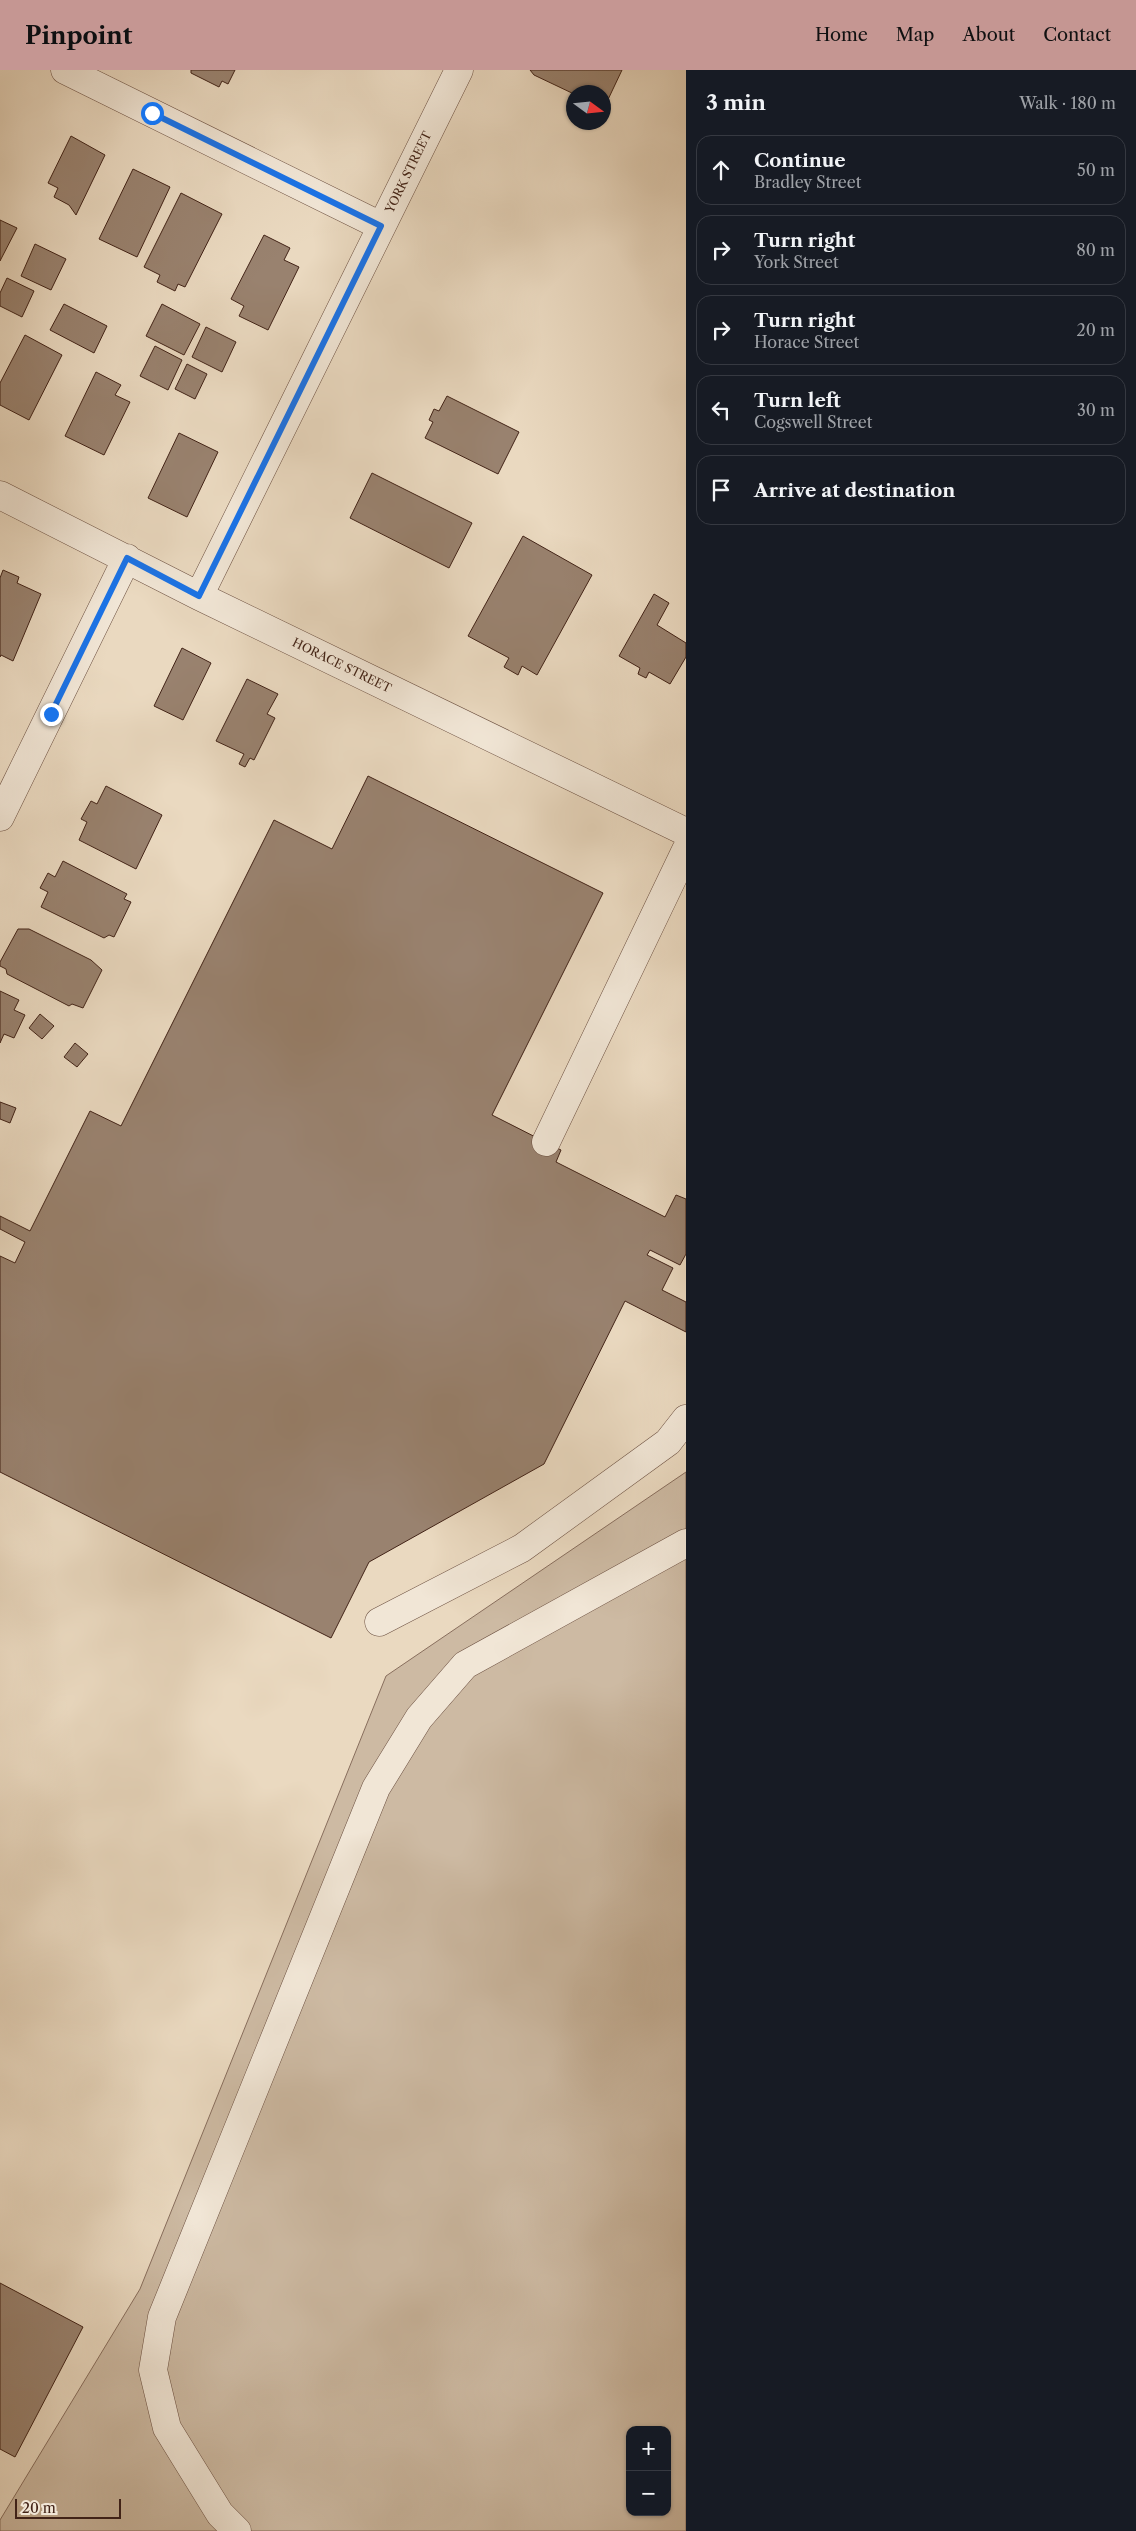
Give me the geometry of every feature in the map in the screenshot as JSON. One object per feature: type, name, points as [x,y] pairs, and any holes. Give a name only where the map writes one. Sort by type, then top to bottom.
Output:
[{"type":"street","points":[[64,70],[381,226]]},
{"type":"street","name":"YORK STREET","points":[[199,596],[458,70]]},
{"type":"street","name":"HORACE STREET","points":[[0,494],[199,596],[686,832]]},
{"type":"street","points":[[0,817],[127,558]]},
{"type":"street","points":[[546,1142],[686,850]]},
{"type":"street","points":[[379,1622],[522,1548],[668,1442],[686,1419]]},
{"type":"street","points":[[237,2531],[220,2514],[167,2428],[153,2370],[162,2317],[376,1788],[419,1718],[465,1665],[686,1543]]},
{"type":"shaded area","points":[[686,1472],[686,2531],[0,2531],[0,2520],[140,2289],[386,1676]]},
{"type":"building","points":[[191,70],[235,70],[228,84],[222,81],[219,87],[191,73]]},
{"type":"building","points":[[530,70],[622,70],[611,93],[611,85],[566,85],[566,90],[534,75]]},
{"type":"building","points":[[71,136],[105,155],[76,215],[69,205],[54,197],[58,188],[48,183]]},
{"type":"building","points":[[133,169],[170,187],[137,257],[99,239]]},
{"type":"building","points":[[181,193],[222,214],[185,287],[178,284],[175,291],[157,282],[160,275],[144,267]]},
{"type":"building","points":[[0,220],[17,228],[0,261]]},
{"type":"building","points":[[264,235],[290,248],[284,260],[299,267],[268,330],[239,316],[244,306],[231,299]]},
{"type":"building","points":[[35,244],[66,259],[51,290],[21,276]]},
{"type":"building","points":[[7,278],[34,291],[22,317],[0,306],[0,293]]},
{"type":"building","points":[[64,304],[107,326],[94,353],[50,330]]},
{"type":"building","points":[[162,304],[200,324],[184,355],[146,336]]},
{"type":"building","points":[[206,327],[236,342],[222,372],[192,357]]},
{"type":"building","points":[[25,335],[62,355],[29,420],[0,405],[0,383]]},
{"type":"building","points":[[155,346],[182,360],[168,390],[140,376]]},
{"type":"building","points":[[187,364],[207,374],[195,399],[175,389]]},
{"type":"building","points":[[96,372],[121,385],[115,395],[130,402],[104,455],[65,436]]},
{"type":"building","points":[[447,396],[519,432],[498,474],[425,438],[433,422],[429,420],[434,409],[439,411]]},
{"type":"building","points":[[179,433],[218,452],[187,517],[148,498]]},
{"type":"building","points":[[372,473],[472,523],[449,568],[350,518]]},
{"type":"building","points":[[523,536],[592,575],[537,675],[522,666],[518,675],[504,667],[509,658],[468,636]]},
{"type":"building","points":[[3,570],[19,577],[17,583],[41,594],[13,661],[1,655],[0,657],[0,578]]},
{"type":"building","points":[[654,594],[669,603],[657,625],[686,643],[686,657],[670,684],[649,672],[646,678],[638,674],[640,668],[619,656]]},
{"type":"building","points":[[182,648],[211,663],[183,720],[154,706]]},
{"type":"building","points":[[247,679],[278,694],[267,714],[275,718],[254,760],[250,758],[245,767],[239,764],[244,754],[216,741]]},
{"type":"building","points":[[368,776],[603,893],[492,1115],[561,1150],[556,1162],[665,1217],[676,1195],[686,1199],[686,1254],[680,1265],[650,1250],[647,1255],[673,1268],[662,1290],[686,1302],[686,1332],[625,1301],[544,1464],[369,1562],[331,1638],[0,1472],[0,1256],[15,1263],[25,1242],[0,1229],[0,1216],[30,1231],[90,1111],[121,1126],[274,820],[332,849]]},
{"type":"building","points":[[106,786],[162,815],[136,869],[79,840],[87,822],[81,819],[91,801],[97,804]]},
{"type":"building","points":[[63,861],[127,894],[124,899],[131,902],[114,937],[109,935],[104,938],[41,907],[48,892],[40,888],[48,873],[55,877]]},
{"type":"building","points":[[18,929],[29,929],[91,960],[102,970],[83,1008],[72,1004],[69,1006],[7,974],[6,969],[0,966],[0,962]]},
{"type":"building","points":[[0,991],[19,1000],[14,1010],[25,1015],[14,1038],[4,1034],[0,1043]]},
{"type":"building","points":[[40,1014],[54,1026],[42,1039],[29,1028]]},
{"type":"building","points":[[75,1043],[88,1054],[77,1067],[64,1057]]},
{"type":"building","points":[[0,1102],[16,1108],[10,1123],[0,1119]]},
{"type":"building","points":[[0,2283],[83,2327],[15,2457],[0,2449]]},
{"type":"route","points":[[51,714],[127,558],[199,596],[381,226],[152,113]]}]
